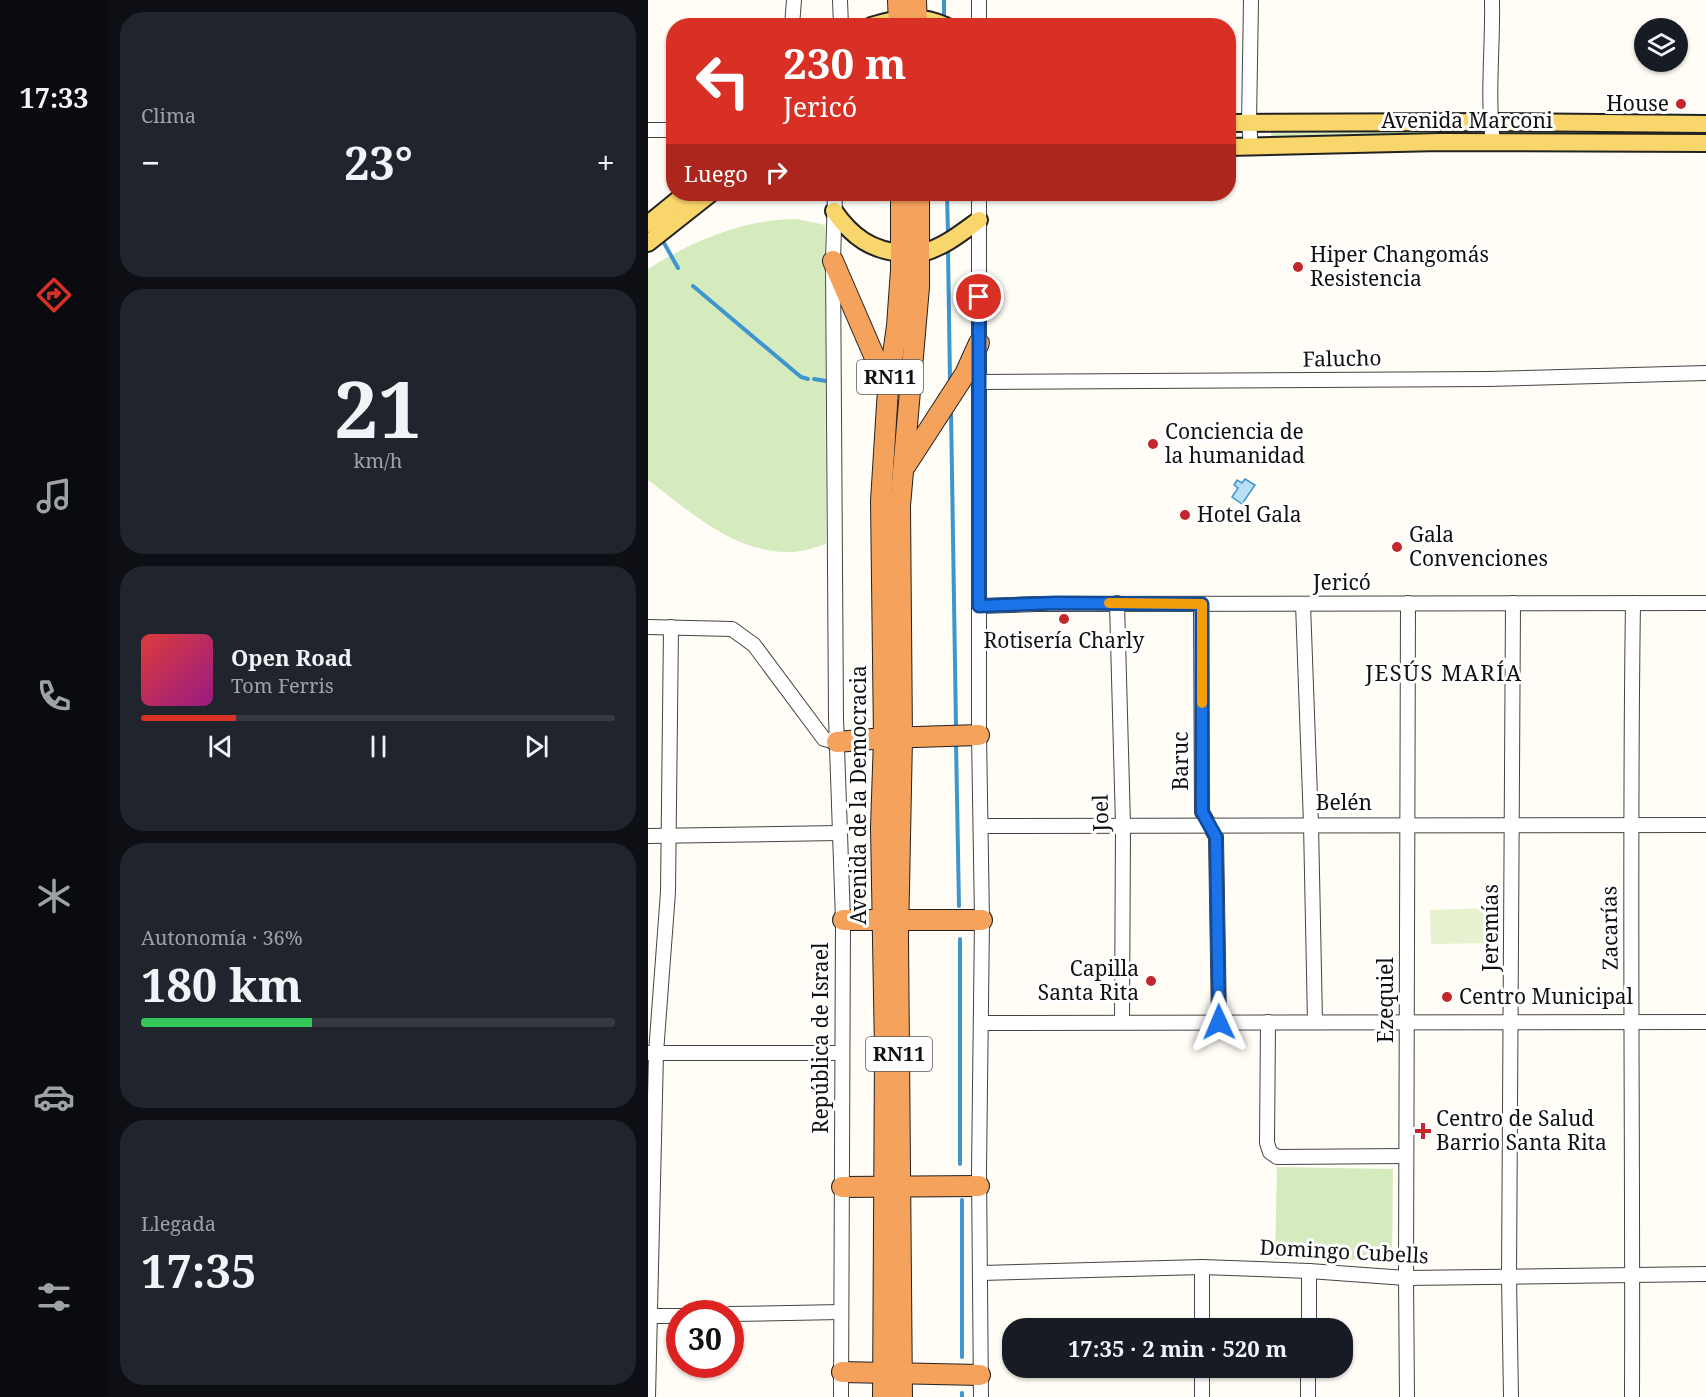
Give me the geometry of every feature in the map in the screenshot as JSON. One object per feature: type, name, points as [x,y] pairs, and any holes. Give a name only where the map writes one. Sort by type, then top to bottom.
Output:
[{"type":"highway","name":"Avenida de la Democracia","points":[[902,201],[919,287],[900,506],[893,738],[881,827],[891,921],[893,1373],[902,1397]]},
{"type":"highway","name":"Avenida de la Democracia","points":[[893,738],[881,501],[888,389],[918,201]]},
{"type":"highway","points":[[832,261],[888,389]]},
{"type":"highway","points":[[903,470],[965,374],[979,343]]},
{"type":"highway","points":[[837,742],[979,735]]},
{"type":"highway","points":[[843,920],[982,920]]},
{"type":"highway","points":[[842,1187],[979,1186]]},
{"type":"highway","points":[[842,1372],[980,1375]]},
{"type":"highway","name":"Avenida de la Democracia","points":[[883,1397],[893,1373]]},
{"type":"main road","name":"Avenida Marconi","points":[[1236,123],[1706,124]]},
{"type":"main road","name":"Avenida Marconi","points":[[1236,147],[1493,143],[1706,143]]},
{"type":"main road","points":[[648,224],[676,201]]},
{"type":"main road","points":[[648,243],[701,201]]},
{"type":"main road","points":[[834,211],[845,227],[867,243],[884,251],[911,253],[945,244],[979,220]]},
{"type":"street","points":[[793,18],[794,0]]},
{"type":"street","points":[[840,0],[841,18]]},
{"type":"street","points":[[979,0],[979,18]]},
{"type":"street","points":[[1251,0],[1249,123],[1251,147]]},
{"type":"street","points":[[1492,0],[1490,122],[1493,143]]},
{"type":"street","points":[[648,130],[666,130]]},
{"type":"street","name":"Avenida de la Democracia","points":[[835,201],[832,261],[835,680]]},
{"type":"street","points":[[979,201],[981,1397]]},
{"type":"street","name":"Falucho","points":[[979,382],[1453,379],[1706,373]]},
{"type":"street","name":"Jericó","points":[[979,606],[1117,603],[1706,603]]},
{"type":"street","name":"Joel","points":[[1117,603],[1123,825],[1122,1022]]},
{"type":"street","name":"Ezequiel","points":[[1407,1397],[1408,603]]},
{"type":"street","name":"Jeremías","points":[[1511,1397],[1509,1278],[1513,603]]},
{"type":"street","name":"Zacarías","points":[[1632,1397],[1630,824],[1633,603]]},
{"type":"street","name":"Baruc","points":[[1202,604],[1202,812],[1216,837],[1219,1022]]},
{"type":"street","points":[[1303,604],[1315,1022]]},
{"type":"street","points":[[648,627],[732,629],[754,645],[824,739],[837,742]]},
{"type":"street","points":[[648,1397],[651,1316],[652,1053],[668,892],[671,627]]},
{"type":"street","name":"República de Israel","points":[[835,680],[843,920],[841,1397]]},
{"type":"street","name":"Belén","points":[[981,826],[1706,825]]},
{"type":"street","points":[[648,836],[839,833]]},
{"type":"street","points":[[1268,1022],[1267,1143],[1270,1152],[1277,1157],[1406,1156]]},
{"type":"street","points":[[981,1023],[1706,1022]]},
{"type":"street","points":[[652,1053],[842,1053]]},
{"type":"street","points":[[1202,1267],[1202,1318]]},
{"type":"street","name":"Domingo Cubells","points":[[981,1273],[1202,1267],[1406,1278],[1706,1274]]},
{"type":"street","points":[[1309,1271],[1309,1318]]},
{"type":"street","points":[[744,1314],[841,1312]]},
{"type":"street","points":[[651,1316],[666,1316]]},
{"type":"street","points":[[1202,1378],[1202,1397]]},
{"type":"street","points":[[1308,1378],[1308,1397]]},
{"type":"green space","points":[[1706,128],[1706,136],[1508,136],[1507,129]]},
{"type":"green space","points":[[1471,129],[1471,137],[1271,138],[1271,130]]},
{"type":"green space","points":[[797,219],[825,225],[826,544],[801,551],[785,552],[747,545],[729,537],[695,516],[648,480],[648,269],[682,249],[738,227]]},
{"type":"green space","points":[[1494,908],[1495,943],[1431,944],[1430,910]]},
{"type":"green space","points":[[1277,1167],[1393,1169],[1392,1260],[1275,1259]]},
{"type":"water","points":[[1245,479],[1255,485],[1242,504],[1232,497],[1238,488],[1234,485],[1237,480],[1242,483]]},
{"type":"waterway","points":[[944,0],[944,18]]},
{"type":"waterway","points":[[947,201],[948,234]]},
{"type":"waterway","points":[[664,243],[678,268]]},
{"type":"waterway","points":[[948,250],[950,381]]},
{"type":"waterway","points":[[693,286],[801,377],[808,379]]},
{"type":"waterway","points":[[814,379],[826,381]]},
{"type":"waterway","points":[[951,410],[956,727]]},
{"type":"waterway","points":[[956,743],[959,906]]},
{"type":"waterway","points":[[960,939],[960,1164]]},
{"type":"waterway","points":[[962,1200],[962,1357]]},
{"type":"slow traffic","points":[[1109,603],[1202,604],[1202,703]]},
{"type":"place","name":"House","points":[[1681,104]]},
{"type":"place","name":"Hiper Changomás Resistencia","points":[[1298,267]]},
{"type":"place","name":"Conciencia de la humanidad","points":[[1153,444]]},
{"type":"place","name":"Hotel Gala","points":[[1185,515]]},
{"type":"place","name":"Gala Convenciones","points":[[1397,547]]},
{"type":"place","name":"Rotisería Charly","points":[[1064,619]]},
{"type":"place","name":"Capilla Santa Rita","points":[[1151,981]]},
{"type":"place","name":"Centro Municipal","points":[[1447,997]]},
{"type":"place","name":"Centro de Salud Barrio Santa Rita","points":[[1423,1131]]},
{"type":"district","name":"JESÚS MARÍA","points":[[1444,673]]},
{"type":"route","points":[[979,297],[979,606],[1056,603],[1202,604],[1202,812],[1216,837],[1219,1022]]}]
